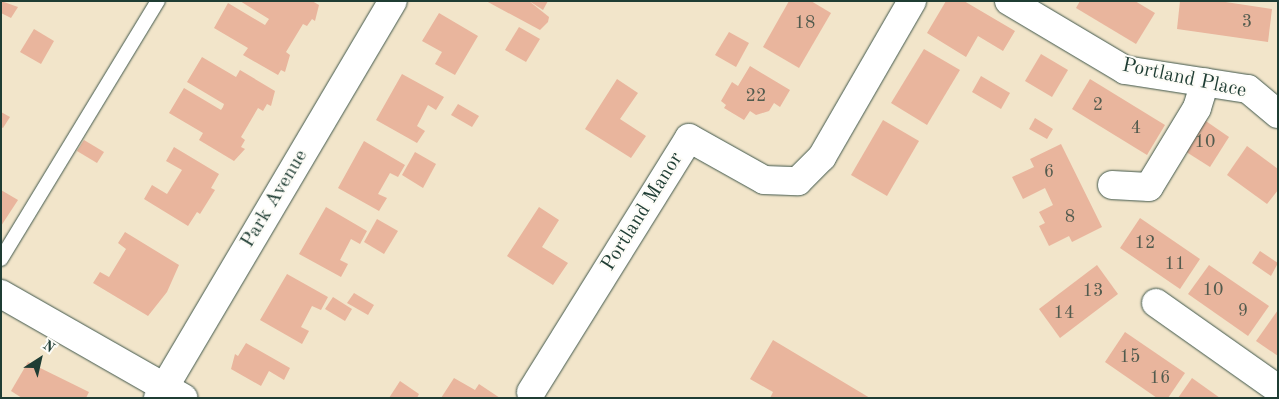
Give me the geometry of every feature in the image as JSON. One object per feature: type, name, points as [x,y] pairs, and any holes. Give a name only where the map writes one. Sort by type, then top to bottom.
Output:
[{"type":"street","name":"Park Avenue","points":[[169,394],[393,1]]},
{"type":"street","name":"Portland Manor","points":[[531,392],[689,138],[764,180],[781,183],[798,181],[822,157],[912,1]]},
{"type":"street","name":"Portland Place","points":[[1009,1],[1125,70],[1170,80],[1205,82],[1248,89],[1278,114]]},
{"type":"street","points":[[1112,185],[1149,187],[1197,108],[1205,82]]},
{"type":"street","points":[[1,294],[169,394]]},
{"type":"street","points":[[1156,303],[1278,389]]},
{"type":"lane","points":[[1,259],[158,1]]},
{"type":"building","points":[[1,1],[18,7],[11,18],[1,13]]},
{"type":"building","points":[[240,1],[312,1],[319,5],[315,21],[312,19],[307,26],[303,24],[286,52],[290,55],[285,72],[281,70],[278,75],[243,55],[248,48],[214,28],[228,3],[265,25],[269,19]]},
{"type":"building","points":[[486,1],[529,1],[549,17],[548,22],[540,30]]},
{"type":"building","points":[[529,1],[548,1],[543,10]]},
{"type":"building","points":[[789,1],[811,1],[831,13],[799,68],[763,47]]},
{"type":"building","points":[[946,1],[964,1],[1015,31],[1003,51],[978,36],[966,57],[927,33]]},
{"type":"building","points":[[1080,1],[1135,1],[1155,13],[1136,44],[1076,8]]},
{"type":"building","points":[[1180,1],[1219,1],[1272,9],[1268,42],[1177,29]]},
{"type":"building","points":[[439,13],[478,36],[455,75],[435,64],[442,52],[422,41]]},
{"type":"building","points":[[519,27],[540,39],[526,62],[505,50]]},
{"type":"building","points":[[34,29],[54,41],[41,64],[20,52]]},
{"type":"building","points":[[729,32],[749,43],[736,67],[715,55]]},
{"type":"building","points":[[924,49],[960,70],[927,125],[891,103]]},
{"type":"building","points":[[1041,54],[1068,70],[1052,97],[1025,81]]},
{"type":"building","points":[[202,57],[236,77],[240,70],[275,91],[271,106],[267,104],[263,111],[258,108],[241,137],[245,140],[241,147],[245,149],[234,161],[199,140],[203,133],[169,113],[184,88],[221,110],[223,107],[224,104],[187,82]]},
{"type":"building","points":[[750,66],[790,90],[780,107],[774,103],[769,111],[756,115],[750,111],[744,120],[724,108],[726,105],[721,101],[732,82],[738,86]]},
{"type":"building","points":[[402,74],[444,97],[436,110],[428,105],[417,126],[425,131],[417,143],[376,120]]},
{"type":"building","points":[[981,76],[1010,93],[1001,109],[972,92]]},
{"type":"building","points":[[617,79],[638,93],[620,119],[646,136],[631,158],[585,129]]},
{"type":"building","points":[[1090,79],[1165,125],[1147,155],[1072,109]]},
{"type":"building","points":[[458,104],[479,116],[472,127],[451,115]]},
{"type":"building","points":[[1,112],[10,117],[3,128],[1,127]]},
{"type":"building","points":[[1200,117],[1229,137],[1210,167],[1180,148]]},
{"type":"building","points":[[1035,118],[1053,129],[1047,139],[1029,129]]},
{"type":"building","points":[[883,120],[919,141],[887,196],[851,175]]},
{"type":"building","points":[[84,140],[104,152],[97,163],[77,151]]},
{"type":"building","points":[[364,141],[405,165],[398,177],[390,173],[378,194],[387,198],[379,211],[338,188]]},
{"type":"building","points":[[1061,144],[1102,227],[1072,242],[1069,236],[1049,246],[1039,226],[1045,223],[1039,212],[1053,205],[1045,188],[1023,199],[1012,177],[1034,167],[1030,159]]},
{"type":"building","points":[[1247,146],[1278,169],[1278,190],[1267,204],[1227,175]]},
{"type":"building","points":[[174,147],[219,174],[211,188],[215,190],[200,214],[197,212],[188,226],[144,199],[152,185],[167,194],[182,170],[166,161]]},
{"type":"building","points":[[415,152],[436,164],[423,188],[402,175]]},
{"type":"building","points":[[1,190],[18,200],[1,226]]},
{"type":"building","points":[[326,207],[367,231],[360,244],[351,239],[340,260],[348,264],[341,277],[299,254]]},
{"type":"building","points":[[539,207],[559,220],[542,247],[568,263],[553,285],[507,256]]},
{"type":"building","points":[[1140,218],[1200,259],[1180,289],[1120,248]]},
{"type":"building","points":[[377,219],[398,231],[384,254],[364,242]]},
{"type":"building","points":[[125,232],[179,265],[167,292],[148,316],[93,283],[100,272],[109,277],[126,249],[118,243]]},
{"type":"building","points":[[1260,251],[1278,263],[1271,276],[1252,263]]},
{"type":"building","points":[[1097,265],[1118,294],[1060,338],[1039,309]]},
{"type":"building","points":[[1209,265],[1269,306],[1248,336],[1188,294]]},
{"type":"building","points":[[287,274],[328,297],[321,310],[312,306],[301,327],[309,331],[302,344],[260,320]]},
{"type":"building","points":[[354,293],[374,305],[368,315],[347,303]]},
{"type":"building","points":[[333,297],[352,309],[345,321],[325,309]]},
{"type":"building","points":[[1278,310],[1278,356],[1256,341]]},
{"type":"building","points":[[1125,332],[1185,373],[1168,398],[1157,398],[1105,362]]},
{"type":"building","points":[[773,340],[870,398],[770,398],[773,392],[750,379]]},
{"type":"building","points":[[246,343],[290,368],[284,380],[269,371],[261,386],[231,369],[235,354],[238,356]]},
{"type":"building","points":[[28,362],[89,392],[86,398],[22,398],[11,391]]},
{"type":"building","points":[[454,378],[475,390],[479,384],[500,398],[441,398]]},
{"type":"building","points":[[1192,378],[1220,398],[1178,398]]},
{"type":"building","points":[[400,381],[419,394],[417,398],[389,398]]}]
